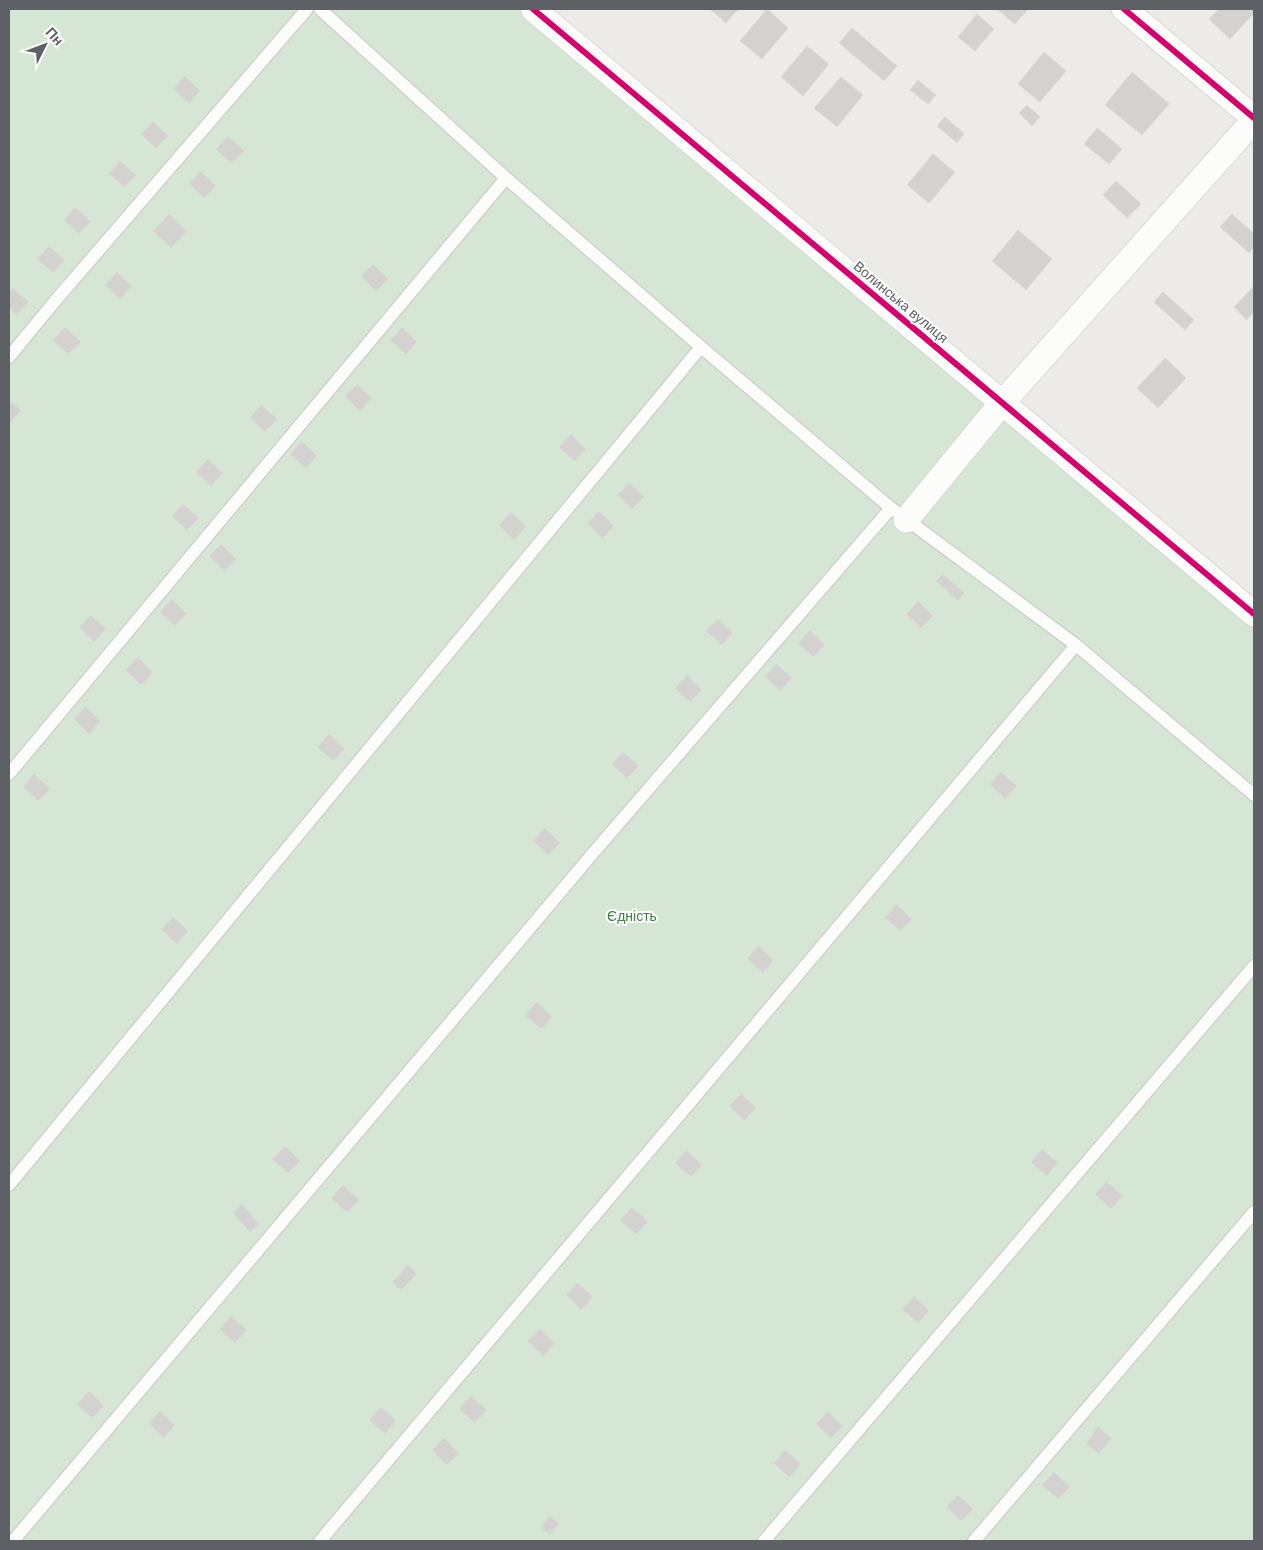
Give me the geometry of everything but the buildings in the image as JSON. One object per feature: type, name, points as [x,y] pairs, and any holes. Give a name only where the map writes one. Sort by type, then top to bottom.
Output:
[{"type":"street","name":"Волинська вулиця","points":[[533,9],[1254,614]]},
{"type":"street","points":[[898,514],[1002,403],[1254,119],[1124,9]]},
{"type":"lane","points":[[9,357],[55,301],[308,9]]},
{"type":"lane","points":[[320,9],[506,178],[898,514],[1076,646],[1254,795]]},
{"type":"lane","points":[[9,774],[506,178]]},
{"type":"lane","points":[[9,1185],[701,347]]},
{"type":"lane","points":[[13,1541],[582,867],[898,514]]},
{"type":"lane","points":[[320,1541],[1076,646]]},
{"type":"lane","points":[[764,1541],[1254,966]]},
{"type":"lane","points":[[974,1541],[1254,1212]]},
{"type":"green space","name":"Єдність","points":[[9,9],[521,9],[1254,624],[1254,1541],[9,1541]]},
{"type":"cycle path","points":[[533,9],[1254,614]]},
{"type":"cycle path","points":[[1124,9],[1254,118]]}]
